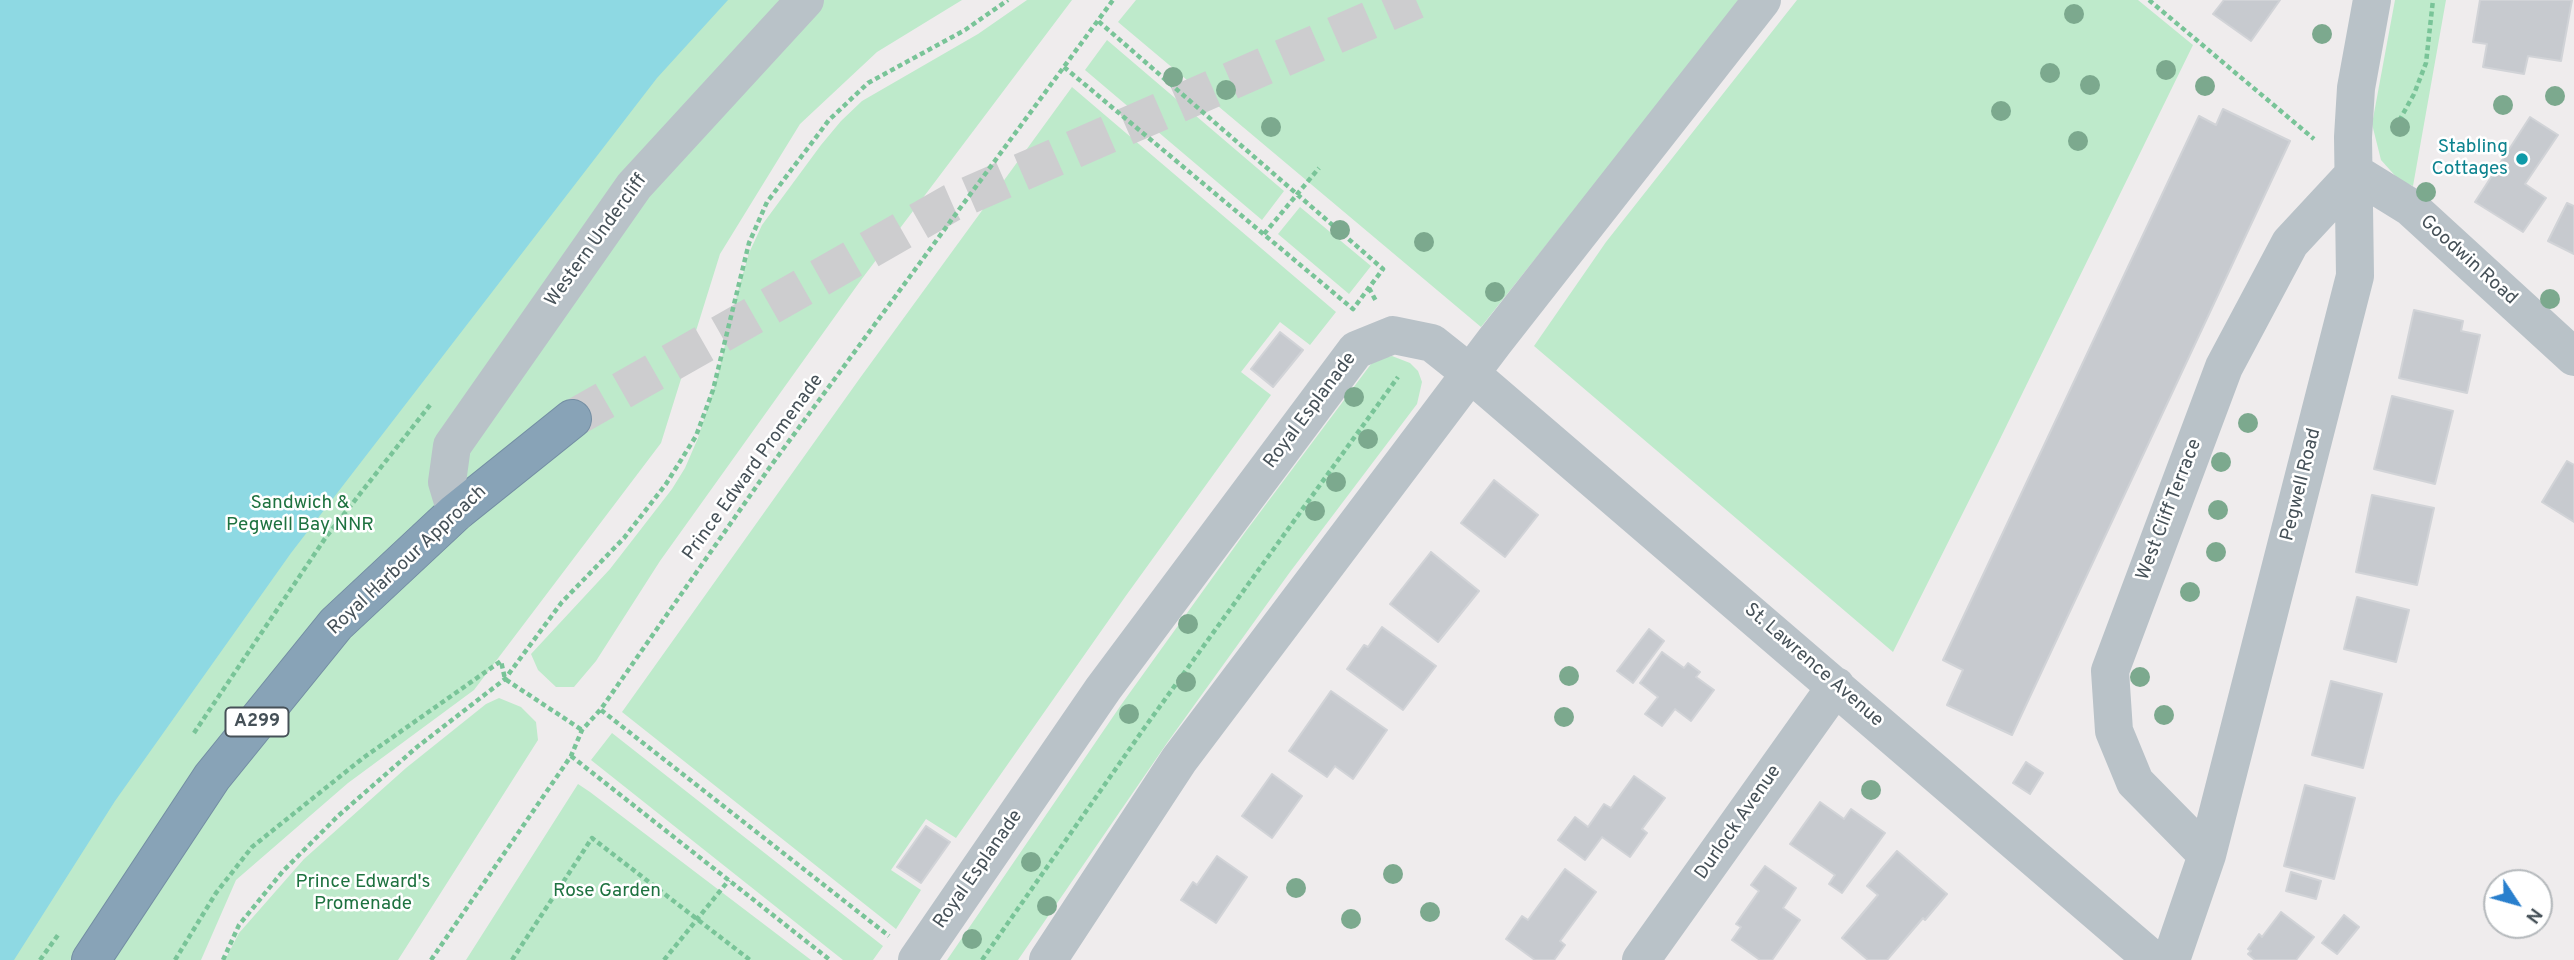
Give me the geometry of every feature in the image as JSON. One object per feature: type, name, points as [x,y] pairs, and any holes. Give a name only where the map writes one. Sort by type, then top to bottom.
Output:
[{"type":"highway","name":"Royal Harbour Approach","points":[[91,960],[212,778],[336,624],[456,512],[572,419]]},
{"type":"street","name":"Western Undercliff","points":[[456,512],[447,482],[452,446],[634,186],[805,0]]},
{"type":"street","points":[[1048,960],[1179,760],[1471,374],[1762,0]]},
{"type":"street","name":"Pegwell Road","points":[[2171,960],[2207,855],[2355,276],[2356,88],[2372,0]]},
{"type":"street","name":"Goodwin Road","points":[[2354,155],[2574,357]]},
{"type":"street","name":"West Cliff Terrace","points":[[2207,855],[2134,782],[2114,731],[2110,671],[2224,367],[2290,243],[2354,155]]},
{"type":"street","name":"Royal Esplanade","points":[[907,951],[1356,350],[1393,335],[1432,343],[1471,374]]},
{"type":"street","name":"St. Lawrence Avenue","points":[[1471,374],[2153,960]]},
{"type":"street","name":"Durlock Avenue","points":[[1641,960],[1836,686]]},
{"type":"path","points":[[222,960],[239,925],[283,871],[338,816],[417,747],[505,679],[562,603],[632,528],[666,484],[696,436],[713,390],[750,243],[767,202],[829,120],[868,83],[965,30],[1008,0]]},
{"type":"path","name":"Prince Edward Promenade","points":[[431,960],[570,756],[582,730],[601,709],[770,467],[1113,0]]},
{"type":"path","points":[[2149,0],[2354,155],[2399,121],[2414,94],[2426,63],[2433,0]]},
{"type":"path","points":[[1064,67],[1353,309],[1383,269],[1097,20]]},
{"type":"path","points":[[1264,234],[1319,168]]},
{"type":"path","points":[[982,960],[1144,727],[1388,390],[1432,343]]},
{"type":"path","points":[[187,743],[326,537],[435,398]]},
{"type":"path","points":[[175,960],[216,893],[252,847],[363,758],[501,662],[505,679],[582,730]]},
{"type":"path","points":[[601,709],[907,951]]},
{"type":"path","points":[[570,756],[830,960]]},
{"type":"path","points":[[512,960],[592,838],[750,960]]},
{"type":"path","points":[[664,960],[729,880]]},
{"type":"path","points":[[40,960],[64,926]]},
{"type":"green space","name":"Sandwich & Pegwell Bay NNR","points":[[386,0],[962,0],[877,52],[800,124],[720,254],[661,443],[474,690],[348,783],[236,880],[201,960],[0,960]]},
{"type":"green space","points":[[1027,0],[1072,0],[861,280],[660,561],[596,661],[574,687],[556,687],[538,670],[531,654],[610,569],[685,468],[698,438],[717,378],[749,253],[762,225],[821,145],[862,101],[978,34]]},
{"type":"green space","points":[[1136,0],[1741,0],[1481,327],[1118,22]]},
{"type":"green space","points":[[1797,0],[2138,0],[2193,45],[1893,652],[1534,346],[1606,242]]},
{"type":"green space","points":[[2395,0],[2446,0],[2413,186],[2399,180],[2381,160],[2372,124]]},
{"type":"green space","points":[[1107,40],[1284,191],[1262,220],[1085,70]]},
{"type":"green space","points":[[1072,87],[1336,312],[1310,345],[1280,322],[1241,372],[1271,395],[956,838],[926,819],[891,870],[921,890],[896,929],[622,712]]},
{"type":"green space","points":[[1300,207],[1371,266],[1349,294],[1278,234]]},
{"type":"green space","points":[[1392,356],[1410,363],[1418,371],[1422,382],[1417,404],[1290,572],[1167,743],[1018,960],[947,960],[1121,705],[1246,531],[1374,360]]},
{"type":"green space","name":"Prince Edward's Promenade","points":[[499,698],[521,707],[536,722],[538,740],[398,960],[225,960],[239,933],[304,859],[406,768],[486,704]]},
{"type":"green space","points":[[612,733],[883,946],[873,960],[843,960],[591,760]]},
{"type":"green space","name":"Rose Garden","points":[[578,784],[590,792],[811,960],[466,960]]},
{"type":"water","points":[[0,0],[728,0],[657,78],[291,553],[115,801],[14,960],[0,960]]},
{"type":"building","points":[[2224,0],[2280,0],[2251,41],[2213,14]]},
{"type":"building","points":[[2480,0],[2572,0],[2561,61],[2528,56],[2524,74],[2483,67],[2487,44],[2473,42]]},
{"type":"building","points":[[2223,109],[2290,141],[2012,735],[1947,705],[1963,670],[1943,660],[2199,116],[2216,125]]},
{"type":"building","name":"Stabling Cottages","points":[[2530,117],[2558,135],[2525,184],[2546,198],[2523,232],[2475,202]]},
{"type":"building","points":[[2567,203],[2574,206],[2574,254],[2548,241]]},
{"type":"building","points":[[2414,310],[2463,321],[2461,331],[2480,335],[2467,393],[2399,378]]},
{"type":"building","points":[[1280,332],[1303,350],[1273,387],[1251,369]]},
{"type":"building","points":[[2392,396],[2453,411],[2435,484],[2374,469]]},
{"type":"building","points":[[2567,461],[2574,465],[2574,522],[2542,502]]},
{"type":"building","points":[[1494,480],[1538,515],[1505,557],[1461,523]]},
{"type":"building","points":[[2372,495],[2434,508],[2417,585],[2356,572]]},
{"type":"building","points":[[1431,552],[1479,591],[1438,642],[1390,604]]},
{"type":"building","points":[[2357,597],[2409,610],[2396,662],[2344,649]]},
{"type":"building","points":[[1382,627],[1436,666],[1403,710],[1347,669],[1364,645],[1368,647]]},
{"type":"building","points":[[1649,629],[1664,641],[1633,683],[1617,671]]},
{"type":"building","points":[[1662,652],[1684,668],[1688,663],[1700,672],[1696,677],[1714,690],[1691,721],[1675,709],[1662,726],[1645,714],[1658,697],[1640,683]]},
{"type":"building","points":[[2331,681],[2382,694],[2363,768],[2312,755]]},
{"type":"building","points":[[1331,691],[1387,730],[1353,779],[1335,766],[1327,777],[1289,751]]},
{"type":"building","points":[[2026,762],[2043,773],[2030,794],[2013,783]]},
{"type":"building","points":[[1272,774],[1302,796],[1272,838],[1242,816]]},
{"type":"building","points":[[1634,776],[1665,798],[1642,829],[1647,833],[1630,857],[1602,837],[1585,860],[1558,840],[1575,817],[1588,827],[1604,804],[1611,808]]},
{"type":"building","points":[[2305,785],[2355,798],[2334,879],[2284,866]]},
{"type":"building","points":[[1820,802],[1844,819],[1851,809],[1885,833],[1842,893],[1829,884],[1835,875],[1790,844]]},
{"type":"building","points":[[926,826],[950,842],[921,883],[897,867]]},
{"type":"building","points":[[1897,851],[1947,894],[1887,960],[1868,960],[1842,938],[1878,895],[1867,886]]},
{"type":"building","points":[[1217,856],[1247,877],[1216,923],[1181,900],[1193,882],[1197,885]]},
{"type":"building","points":[[1765,866],[1796,888],[1783,908],[1800,920],[1772,960],[1760,960],[1732,940],[1741,927],[1736,924],[1759,891],[1751,885]]},
{"type":"building","points":[[1565,869],[1596,892],[1560,941],[1565,945],[1554,960],[1535,960],[1506,939],[1522,916],[1528,920]]},
{"type":"building","points":[[2291,872],[2321,881],[2316,899],[2286,891]]},
{"type":"building","points":[[2281,912],[2314,937],[2296,960],[2255,960],[2248,954],[2251,951],[2248,949],[2259,934],[2262,937]]},
{"type":"building","points":[[2344,915],[2359,927],[2337,954],[2322,943]]},
{"type":"tunnel","points":[[572,419],[951,203],[1416,0]]},
{"type":"place","name":"Stabling Cottages","points":[[2522,159]]}]
